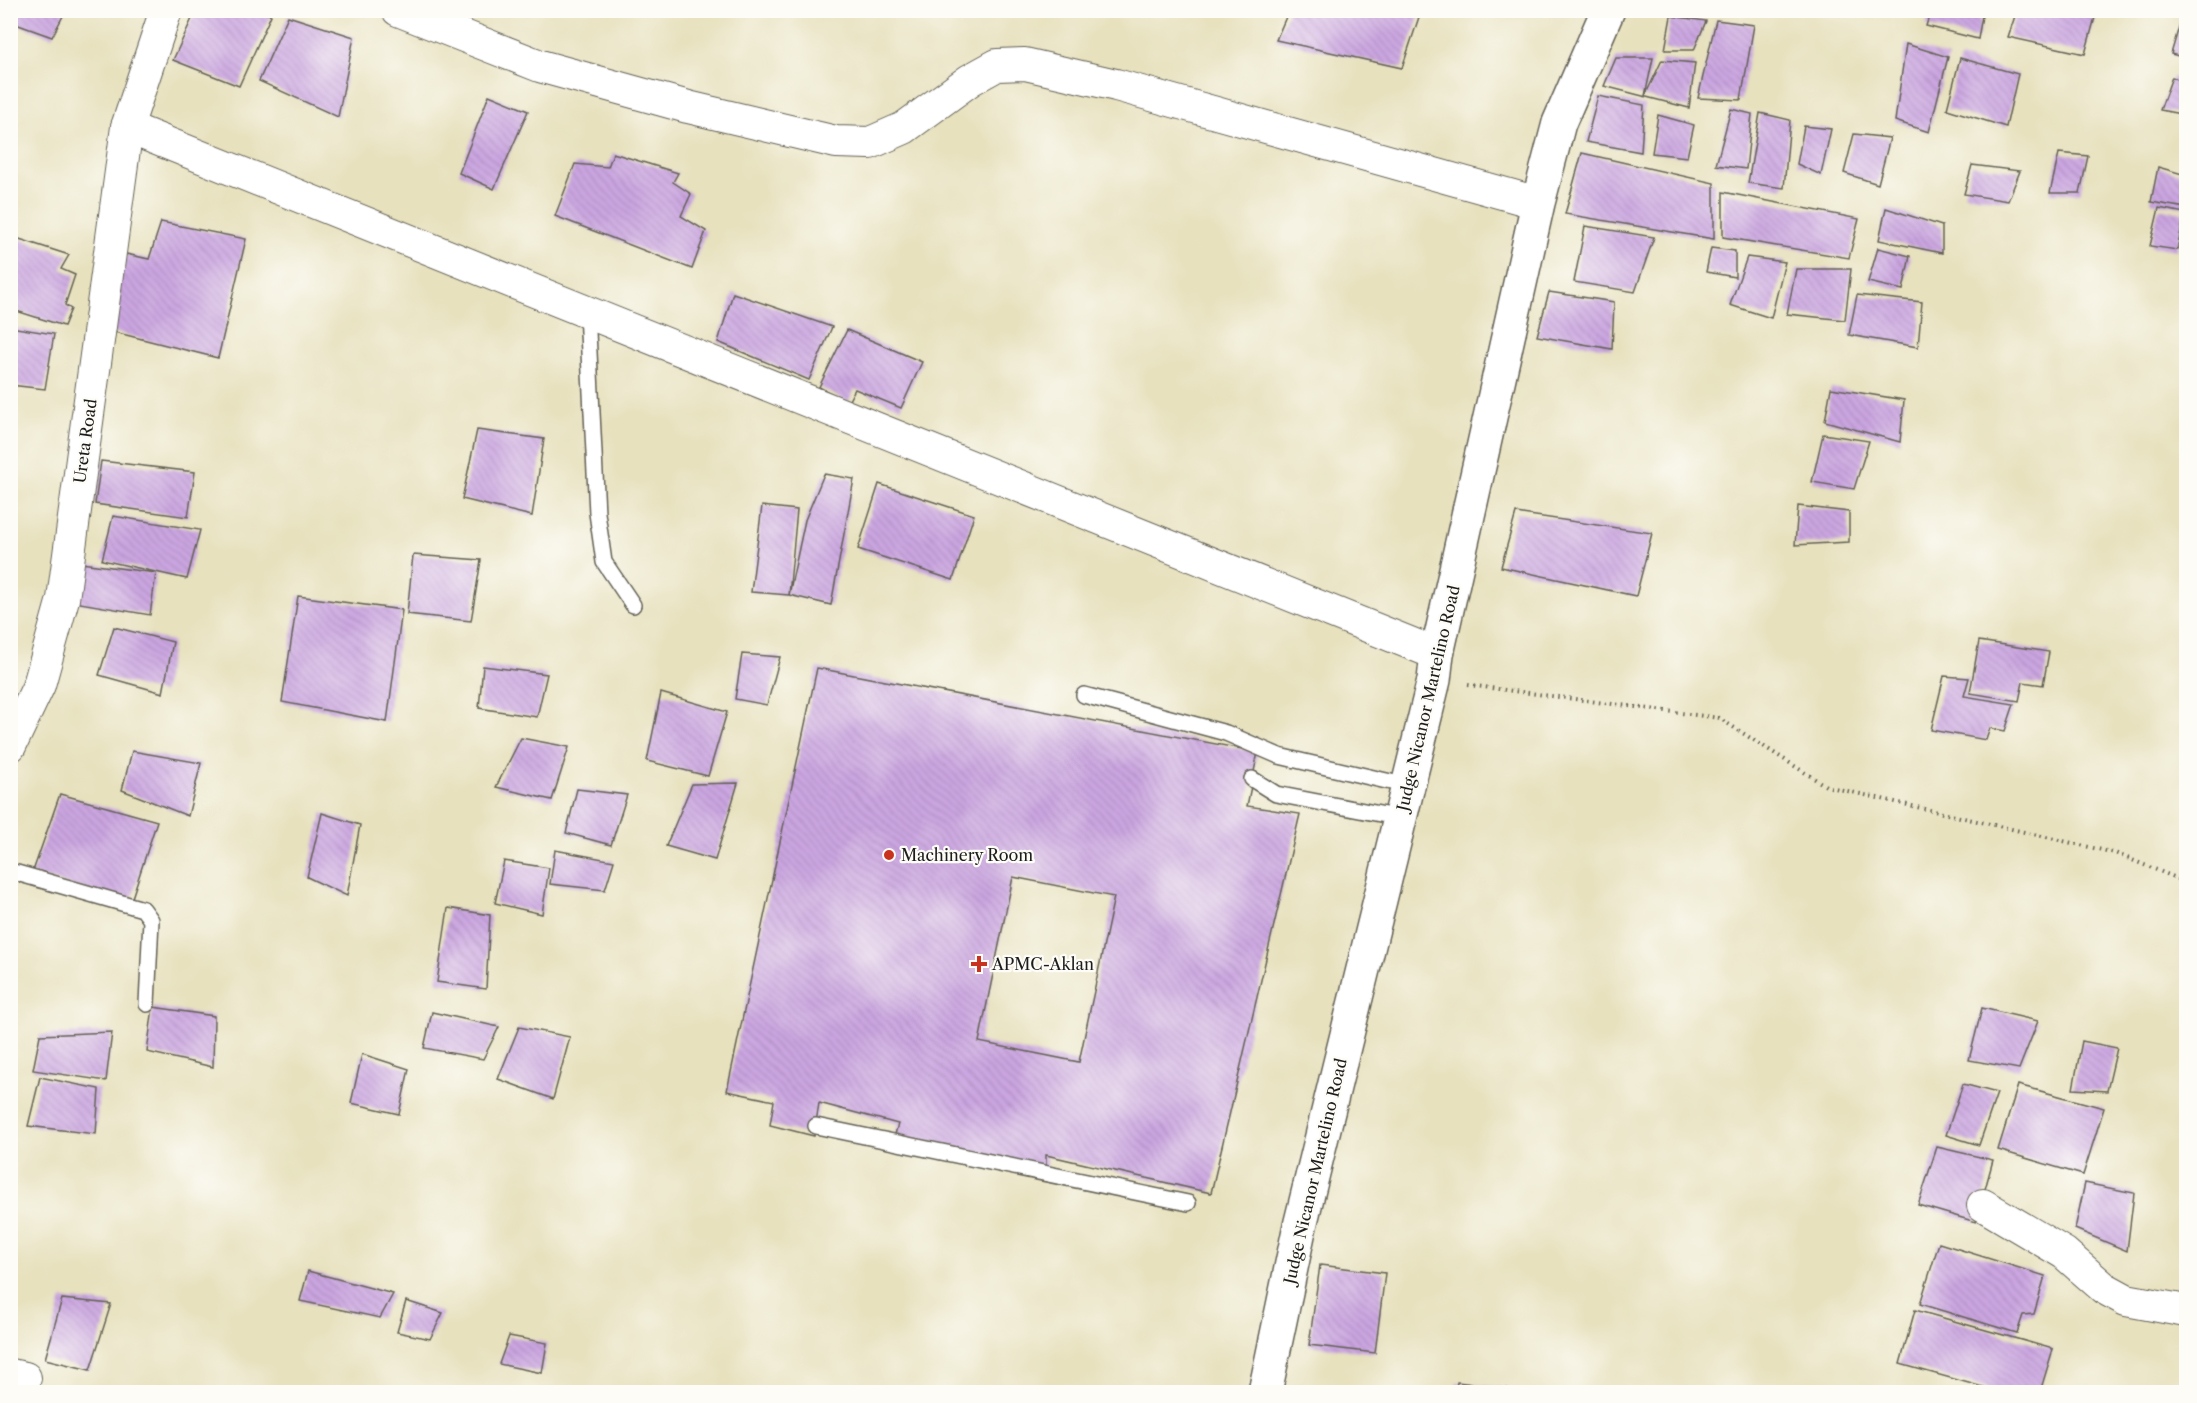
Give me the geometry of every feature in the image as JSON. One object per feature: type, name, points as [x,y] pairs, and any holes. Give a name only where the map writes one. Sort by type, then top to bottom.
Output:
[{"type":"main road","name":"Judge Nicanor Martelino Road","points":[[1265,1392],[1302,1219],[1436,667],[1538,203],[1559,123],[1608,10]]},
{"type":"street","name":"Ureta Road","points":[[10,746],[39,685],[63,599],[127,127],[166,10]]},
{"type":"street","points":[[398,10],[540,66],[688,107],[836,142],[870,143],[904,128],[970,80],[997,65],[1025,64],[1116,85],[1538,203]]},
{"type":"street","points":[[127,127],[587,312],[1436,667]]},
{"type":"street","points":[[1983,1205],[2064,1253],[2104,1288],[2126,1300],[2187,1311]]},
{"type":"lane","points":[[587,312],[597,513],[604,562],[633,605]]},
{"type":"lane","points":[[1084,695],[1226,733],[1279,756],[1408,786]]},
{"type":"lane","points":[[1252,779],[1276,794],[1401,818]]},
{"type":"lane","points":[[10,871],[143,909],[151,920],[147,1004]]},
{"type":"lane","points":[[816,1126],[1188,1203]]},
{"type":"path","points":[[1436,667],[1719,718],[1826,786],[2115,853],[2187,882]]},
{"type":"building","points":[[10,10],[66,10],[52,37],[10,22]]},
{"type":"building","points":[[196,10],[261,10],[271,15],[239,86],[173,60]]},
{"type":"building","points":[[1289,10],[1405,10],[1420,14],[1402,68],[1276,40]]},
{"type":"building","points":[[1931,10],[1983,10],[1978,39],[1926,26]]},
{"type":"building","points":[[2017,10],[2097,10],[2085,54],[2008,37]]},
{"type":"building","points":[[2184,10],[2186,10],[2186,58],[2171,54]]},
{"type":"building","points":[[288,16],[354,37],[338,117],[259,81]]},
{"type":"building","points":[[1671,16],[1706,21],[1694,50],[1665,50]]},
{"type":"building","points":[[1716,20],[1754,25],[1741,100],[1698,98]]},
{"type":"building","points":[[1906,44],[1948,57],[1929,132],[1895,121]]},
{"type":"building","points":[[1616,58],[1653,58],[1645,96],[1662,60],[1695,63],[1689,108],[1604,86]]},
{"type":"building","points":[[1960,58],[2018,74],[2006,127],[1947,109]]},
{"type":"building","points":[[2172,77],[2186,82],[2186,115],[2160,110]]},
{"type":"building","points":[[489,95],[528,111],[494,189],[459,173]]},
{"type":"building","points":[[1598,96],[1644,105],[1641,152],[1586,142]]},
{"type":"building","points":[[1731,109],[1752,114],[1746,169],[1716,165]]},
{"type":"building","points":[[1760,113],[1790,120],[1784,188],[1748,183]]},
{"type":"building","points":[[1658,115],[1694,125],[1687,157],[1652,153]]},
{"type":"building","points":[[1804,126],[1831,129],[1821,175],[1797,164]]},
{"type":"building","points":[[1854,134],[1890,138],[1878,184],[1844,173]]},
{"type":"building","points":[[613,153],[678,173],[673,182],[691,194],[681,216],[706,231],[692,269],[555,216],[575,164],[608,167]]},
{"type":"building","points":[[1582,153],[1714,183],[1714,239],[1565,214]]},
{"type":"building","points":[[2059,153],[2088,156],[2080,193],[2050,193]]},
{"type":"building","points":[[1972,165],[2020,171],[2008,201],[1964,194]]},
{"type":"building","points":[[2158,167],[2186,175],[2186,208],[2151,202]]},
{"type":"building","points":[[1723,192],[1859,219],[1849,258],[1723,237]]},
{"type":"building","points":[[1886,208],[1942,226],[1942,253],[1879,240]]},
{"type":"building","points":[[2159,208],[2185,213],[2177,250],[2150,246]]},
{"type":"building","points":[[161,222],[246,239],[218,358],[106,330],[126,254],[149,259]]},
{"type":"building","points":[[1585,226],[1654,237],[1635,292],[1574,282]]},
{"type":"building","points":[[10,236],[69,255],[61,269],[75,275],[65,305],[71,309],[64,326],[10,309]]},
{"type":"building","points":[[1711,248],[1735,251],[1735,277],[1706,272]]},
{"type":"building","points":[[1878,248],[1910,256],[1903,290],[1868,282]]},
{"type":"building","points":[[1747,257],[1785,262],[1771,318],[1730,305]]},
{"type":"building","points":[[1796,269],[1851,269],[1845,320],[1787,314]]},
{"type":"building","points":[[1549,292],[1614,302],[1612,349],[1537,336]]},
{"type":"building","points":[[733,293],[832,327],[809,380],[718,342]]},
{"type":"building","points":[[1857,295],[1922,302],[1918,347],[1849,335]]},
{"type":"building","points":[[10,327],[54,334],[45,389],[10,385]]},
{"type":"building","points":[[847,330],[922,362],[901,408],[855,389],[848,402],[819,387]]},
{"type":"building","points":[[1831,388],[1904,400],[1900,442],[1825,421]]},
{"type":"building","points":[[477,430],[544,439],[532,516],[462,499]]},
{"type":"building","points":[[1823,434],[1869,441],[1854,489],[1812,482]]},
{"type":"building","points":[[101,461],[195,472],[188,517],[95,504]]},
{"type":"building","points":[[824,474],[854,479],[831,605],[789,595],[805,520]]},
{"type":"building","points":[[879,484],[974,515],[953,580],[858,549]]},
{"type":"building","points":[[762,506],[797,510],[789,595],[751,592]]},
{"type":"building","points":[[1798,506],[1849,512],[1849,542],[1795,545]]},
{"type":"building","points":[[1516,513],[1652,533],[1636,596],[1501,567]]},
{"type":"building","points":[[113,516],[200,530],[187,579],[102,560]]},
{"type":"building","points":[[413,555],[481,560],[471,621],[407,614]]},
{"type":"building","points":[[81,563],[156,573],[150,615],[74,602]]},
{"type":"building","points":[[298,596],[402,610],[387,722],[282,702]]},
{"type":"building","points":[[114,627],[173,642],[163,693],[99,675]]},
{"type":"building","points":[[1979,641],[2049,652],[2043,685],[2023,682],[2019,701],[1970,693]]},
{"type":"building","points":[[742,654],[780,657],[767,705],[735,699]]},
{"type":"building","points":[[483,666],[547,674],[537,717],[479,708]]},
{"type":"building","points":[[817,668],[1258,752],[1247,806],[1300,814],[1211,1193],[1046,1155],[1046,1168],[894,1138],[898,1124],[819,1103],[814,1136],[770,1125],[774,1101],[727,1091]],"holes":[[[1013,877],[1114,897],[1079,1062],[979,1042]]]},
{"type":"building","points":[[1944,676],[1969,678],[1964,696],[2014,704],[2005,731],[1990,728],[1986,740],[1931,730]]},
{"type":"building","points":[[661,693],[727,712],[708,776],[647,761]]},
{"type":"building","points":[[521,738],[569,747],[552,800],[496,787]]},
{"type":"building","points":[[132,751],[201,763],[188,816],[122,790]]},
{"type":"building","points":[[738,783],[715,860],[666,846],[692,784]]},
{"type":"building","points":[[577,789],[627,795],[611,845],[566,833]]},
{"type":"building","points":[[60,794],[157,821],[130,904],[32,874]]},
{"type":"building","points":[[322,813],[360,825],[347,896],[307,877]]},
{"type":"building","points":[[555,850],[614,861],[605,890],[550,884]]},
{"type":"building","points":[[504,861],[549,868],[542,914],[495,903]]},
{"type":"building","points":[[448,908],[490,915],[486,989],[437,982]]},
{"type":"building","points":[[153,1007],[214,1016],[213,1067],[147,1052]]},
{"type":"building","points":[[1982,1008],[2038,1021],[2019,1069],[1969,1060]]},
{"type":"building","points":[[432,1012],[499,1027],[483,1059],[424,1048]]},
{"type":"building","points":[[519,1027],[570,1037],[553,1099],[498,1079]]},
{"type":"building","points":[[112,1032],[106,1081],[33,1070],[40,1035]]},
{"type":"building","points":[[2082,1041],[2117,1048],[2107,1091],[2073,1089]]},
{"type":"building","points":[[362,1054],[409,1069],[399,1114],[351,1103]]},
{"type":"building","points":[[40,1077],[99,1089],[96,1134],[28,1126]]},
{"type":"building","points":[[1963,1084],[1997,1093],[1979,1145],[1946,1135]]},
{"type":"building","points":[[2018,1085],[2104,1108],[2083,1175],[1998,1150]]},
{"type":"building","points":[[1937,1147],[1993,1160],[1976,1222],[1918,1205]]},
{"type":"building","points":[[2085,1183],[2134,1193],[2127,1251],[2075,1229]]},
{"type":"building","points":[[1939,1243],[2045,1276],[2034,1314],[2023,1315],[2017,1333],[1920,1304]]},
{"type":"building","points":[[1320,1265],[1385,1273],[1375,1353],[1309,1345]]},
{"type":"building","points":[[308,1271],[393,1294],[380,1318],[300,1301]]},
{"type":"building","points":[[62,1299],[111,1304],[90,1370],[45,1359]]},
{"type":"building","points":[[406,1301],[443,1313],[430,1339],[397,1332]]},
{"type":"building","points":[[1915,1310],[2053,1349],[2040,1392],[2001,1392],[1900,1364]]},
{"type":"building","points":[[509,1336],[547,1343],[542,1373],[499,1364]]},
{"type":"building","points":[[1457,1382],[1511,1389],[1511,1392],[1455,1392]]},
{"type":"place","name":"Machinery Room","points":[[889,855]]},
{"type":"place","name":"APMC-Aklan","points":[[979,964]]}]
